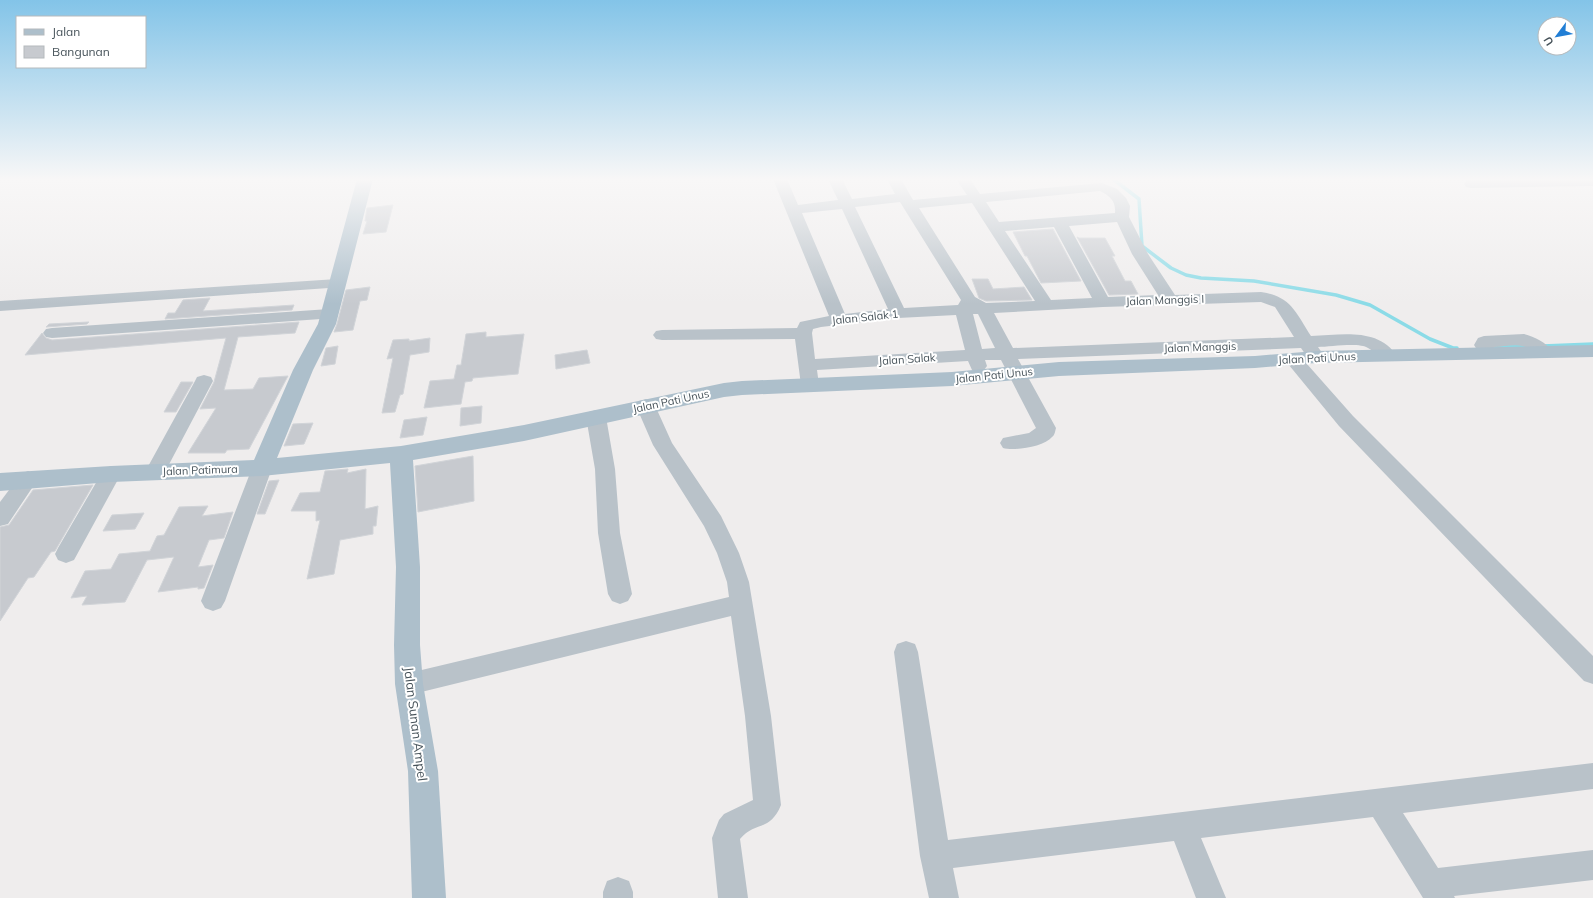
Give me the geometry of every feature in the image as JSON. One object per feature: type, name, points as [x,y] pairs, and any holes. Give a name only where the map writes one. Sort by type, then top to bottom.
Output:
[{"type":"main road","points":[[262,468],[304,366],[327,324],[336,284],[353,221]]},
{"type":"main road","name":"Jalan Pati Unus","points":[[400,454],[524,432],[724,390],[809,375],[978,365],[1308,352],[1495,348],[1539,348],[1593,351]]},
{"type":"main road","name":"Jalan Patimura","points":[[0,482],[111,474],[262,468],[400,454]]},
{"type":"main road","name":"Jalan Sunan Ampel","points":[[400,454],[408,567],[407,644],[409,684],[423,771],[429,898]]},
{"type":"street","points":[[798,221],[839,319]]},
{"type":"street","points":[[855,221],[898,312]]},
{"type":"street","points":[[917,221],[966,305],[978,365]]},
{"type":"street","points":[[990,221],[1046,305]]},
{"type":"street","points":[[994,227],[1073,221]]},
{"type":"street","points":[[1124,221],[1140,254],[1169,300]]},
{"type":"street","points":[[1059,222],[1103,302]]},
{"type":"street","points":[[0,306],[336,284]]},
{"type":"street","name":"Jalan Manggis I","points":[[984,309],[1103,302],[1242,297],[1269,298],[1281,304],[1346,421],[1593,673]]},
{"type":"street","name":"Jalan Salak 1","points":[[803,333],[806,326],[812,323],[839,319],[966,305],[984,309]]},
{"type":"street","points":[[984,309],[1011,364],[1046,428],[1045,433],[1034,439],[1010,443]]},
{"type":"street","points":[[52,333],[329,314]]},
{"type":"street","points":[[662,335],[803,333],[809,375]]},
{"type":"street","points":[[155,472],[204,381]]},
{"type":"street","points":[[646,406],[663,445],[713,522],[728,553],[738,582],[758,716],[767,805],[764,809],[737,821],[728,832],[726,838],[733,898]]},
{"type":"street","points":[[596,417],[605,469],[609,533],[620,594]]},
{"type":"street","points":[[213,601],[262,468]]},
{"type":"street","points":[[66,554],[111,474]]},
{"type":"street","points":[[0,518],[28,479]]},
{"type":"street","points":[[409,684],[741,604]]},
{"type":"street","points":[[906,652],[914,698],[935,856],[944,898]]},
{"type":"street","points":[[935,856],[1593,776]]},
{"type":"street","points":[[1379,801],[1435,891],[1593,865]]},
{"type":"street","points":[[1182,826],[1211,898]]},
{"type":"building","points":[[365,221],[389,221],[386,232],[363,234],[367,221]]},
{"type":"building","points":[[1053,229],[1081,281],[1041,283],[1013,232]]},
{"type":"building","points":[[1077,237],[1105,238],[1115,256],[1112,256],[1125,281],[1131,281],[1138,294],[1109,295]]},
{"type":"building","points":[[972,279],[988,279],[993,289],[1024,287],[1032,300],[986,301],[979,298]]},
{"type":"building","points":[[370,287],[367,300],[360,301],[353,330],[334,332],[346,290]]},
{"type":"building","points":[[210,298],[203,311],[294,305],[292,310],[165,319],[168,313],[175,313],[183,300]]},
{"type":"building","points":[[89,322],[87,324],[46,327],[49,324]]},
{"type":"building","points":[[299,322],[295,333],[238,337],[224,390],[253,389],[259,378],[288,376],[249,449],[227,450],[225,453],[188,453],[216,408],[200,409],[214,382],[226,338],[25,355],[42,333],[46,338],[52,340]]},
{"type":"building","points":[[486,332],[486,337],[524,334],[518,374],[473,378],[472,381],[465,382],[461,404],[424,408],[430,381],[454,379],[457,365],[461,365],[466,334]]},
{"type":"building","points":[[430,338],[429,352],[410,355],[403,394],[400,395],[395,412],[382,413],[393,358],[387,359],[393,340],[409,339],[409,341]]},
{"type":"building","points":[[338,346],[335,364],[321,366],[326,348]]},
{"type":"building","points":[[587,350],[590,363],[556,369],[555,355]]},
{"type":"building","points":[[181,382],[193,382],[176,412],[164,412]]},
{"type":"building","points":[[482,406],[481,423],[460,426],[461,408]]},
{"type":"building","points":[[427,417],[423,435],[400,438],[404,420]]},
{"type":"building","points":[[313,423],[304,444],[284,446],[293,424]]},
{"type":"building","points":[[473,456],[474,501],[418,512],[415,466]]},
{"type":"building","points":[[348,469],[347,473],[366,469],[365,509],[378,506],[376,526],[373,526],[373,534],[340,540],[334,574],[307,579],[320,520],[316,521],[316,511],[291,511],[300,493],[320,492],[325,471]]},
{"type":"building","points":[[279,480],[265,514],[257,514],[269,481]]},
{"type":"building","points":[[93,485],[55,551],[51,552],[34,577],[28,578],[0,621],[0,527],[9,525],[33,490]]},
{"type":"building","points":[[208,506],[202,516],[233,512],[224,538],[209,540],[198,567],[213,565],[204,588],[198,589],[198,587],[158,592],[174,557],[147,560],[125,602],[82,605],[87,596],[71,598],[85,571],[111,569],[119,554],[150,551],[157,536],[164,535],[179,507]]},
{"type":"building","points":[[144,513],[135,529],[103,531],[112,515]]},
{"type":"waterway","points":[[1140,221],[1142,246],[1171,268],[1186,275],[1201,278],[1254,281],[1336,295],[1370,305],[1430,339],[1453,348],[1457,348]]},
{"type":"waterway","points":[[1543,346],[1593,344]]},
{"type":"waterway","points":[[1489,347],[1527,346]]}]
